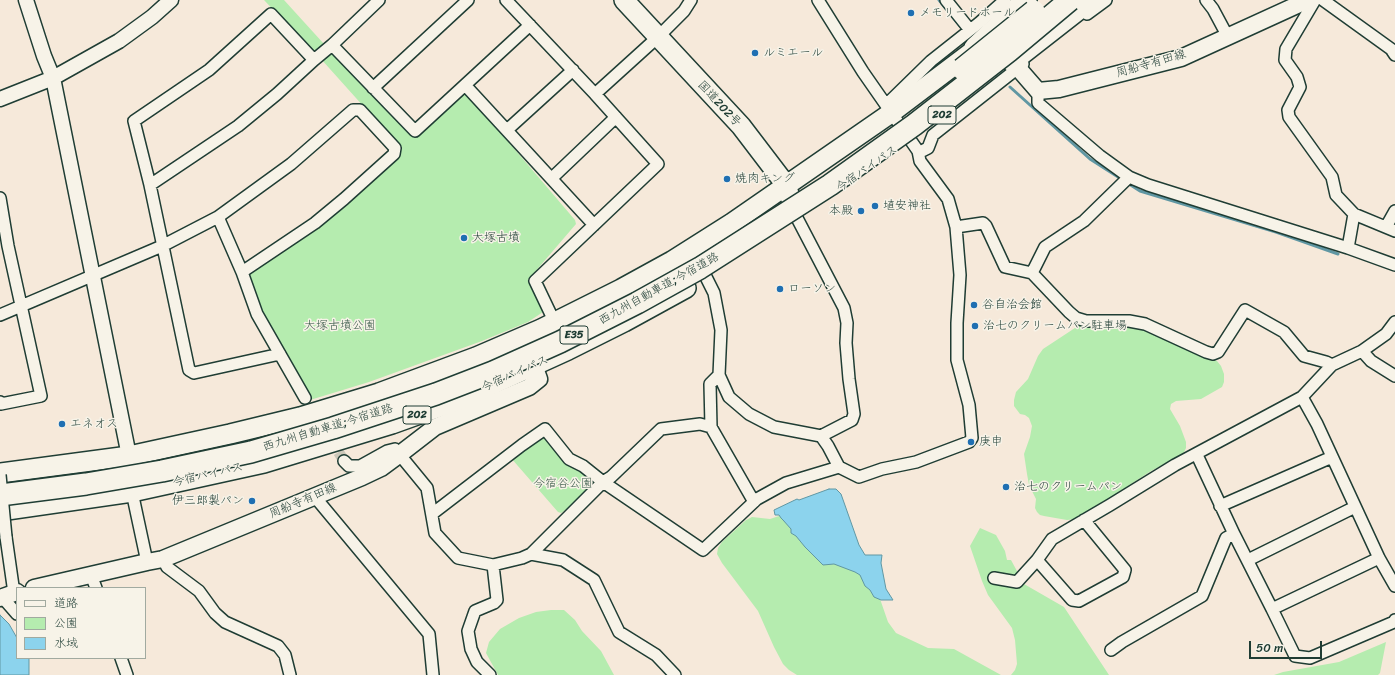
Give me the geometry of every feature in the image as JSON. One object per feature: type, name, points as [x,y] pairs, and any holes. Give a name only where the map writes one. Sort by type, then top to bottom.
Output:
[{"type":"highway","name":"国道202号","points":[[624,0],[659,36],[699,83],[741,126],[786,185],[797,218]]},
{"type":"highway","points":[[967,56],[1026,0]]},
{"type":"highway","name":"202","points":[[0,474],[128,456],[300,417],[379,393],[476,357],[555,323],[672,262],[732,223],[888,109],[967,56],[1036,0]]},
{"type":"highway","name":"西九州自動車道;今宿道路","points":[[0,481],[88,470],[148,460],[244,439],[327,418],[433,382],[555,331],[709,246],[824,173],[907,112],[1048,0]]},
{"type":"highway","name":"西九州自動車道;今宿道路","points":[[0,495],[86,484],[147,474],[251,452],[333,428],[436,394],[493,372],[560,342],[637,303],[700,268],[830,185],[914,125],[1009,51],[1070,0]]},
{"type":"highway","name":"今宿バイパス","points":[[0,511],[132,492],[264,463],[392,424],[456,401],[534,365],[624,322],[706,277],[914,145],[1014,66],[1079,0]]},
{"type":"highway","points":[[1014,66],[1090,0]]},
{"type":"main road","name":"周船寺有田線","points":[[1038,91],[1059,89],[1181,58],[1308,0]]},
{"type":"main road","points":[[1014,66],[1038,91]]},
{"type":"main road","name":"周船寺有田線","points":[[44,587],[94,582],[147,562],[163,559],[380,468],[434,427],[529,387],[539,379],[534,365]]},
{"type":"street","points":[[26,0],[44,56],[53,78],[128,456],[132,492],[147,562]]},
{"type":"street","points":[[0,99],[53,78],[119,41],[152,17],[171,0]]},
{"type":"street","points":[[150,185],[238,126],[277,94],[332,45],[379,0]]},
{"type":"street","points":[[373,88],[468,0]]},
{"type":"street","points":[[506,0],[573,70],[658,164],[535,281],[555,323]]},
{"type":"street","points":[[595,94],[659,36],[684,11],[691,0]]},
{"type":"street","points":[[818,0],[888,109],[914,145],[920,161],[948,199],[956,227],[960,274],[957,323],[957,360],[969,405],[972,438],[969,442],[916,462],[882,469],[859,477],[839,467],[821,436]]},
{"type":"street","points":[[946,0],[970,30]]},
{"type":"street","points":[[888,109],[931,61],[1005,0]]},
{"type":"street","points":[[1014,66],[1106,0]]},
{"type":"street","points":[[1206,0],[1213,9],[1228,37]]},
{"type":"street","points":[[1315,0],[1286,50],[1285,60],[1297,77],[1300,87],[1288,110],[1289,117],[1332,177],[1336,195],[1354,214],[1390,229],[1395,211]]},
{"type":"street","points":[[1323,0],[1391,49],[1395,55]]},
{"type":"street","points":[[280,354],[194,373],[189,370],[150,185],[134,121],[209,70],[271,14],[314,60]]},
{"type":"street","points":[[332,45],[415,131],[530,25]]},
{"type":"street","points":[[507,130],[573,70]]},
{"type":"street","points":[[465,85],[594,225]]},
{"type":"street","points":[[1038,91],[1038,103],[1100,156],[1129,177],[1148,185],[1348,248],[1395,265]]},
{"type":"street","points":[[0,315],[162,246],[218,217],[291,164],[353,110],[360,110],[395,148],[394,154],[344,200],[315,222],[242,272]]},
{"type":"street","points":[[552,178],[616,117]]},
{"type":"street","points":[[1032,273],[1045,247],[1084,221],[1129,177]]},
{"type":"street","points":[[0,198],[4,247],[21,305],[41,396],[1,404],[0,402]]},
{"type":"street","points":[[1348,248],[1354,214]]},
{"type":"street","points":[[218,217],[242,272],[257,314],[305,398]]},
{"type":"street","points":[[706,277],[714,293],[721,330],[720,375],[730,397],[749,414],[774,427],[821,436],[852,420],[854,414],[849,380],[846,343],[847,323],[844,308],[797,218]]},
{"type":"street","points":[[956,227],[984,223],[1004,267],[1032,273],[1076,318],[1086,321],[1129,321],[1146,324],[1213,354],[1218,352],[1244,310],[1284,332],[1304,356],[1332,365]]},
{"type":"street","points":[[994,578],[1017,582],[1037,560],[1052,538],[1175,465],[1302,397],[1332,365],[1362,351],[1386,334],[1395,322]]},
{"type":"street","points":[[1362,351],[1371,361],[1395,376]]},
{"type":"street","points":[[720,375],[710,384],[711,428],[754,502]]},
{"type":"street","points":[[1302,397],[1317,424],[1379,558],[1395,586]]},
{"type":"street","points":[[344,461],[349,466],[360,466],[387,451],[395,449],[426,488],[435,533],[458,558],[493,565],[522,558],[531,554],[603,482],[611,477],[661,429],[700,424],[711,428]]},
{"type":"street","points":[[432,514],[545,429],[569,460],[584,466],[603,482],[703,550],[758,499],[786,483],[839,467]]},
{"type":"street","points":[[1196,455],[1295,656],[1310,658],[1394,622],[1395,620]]},
{"type":"street","points":[[1220,506],[1332,457]]},
{"type":"street","points":[[0,474],[6,536],[8,595],[16,612]]},
{"type":"street","points":[[315,496],[429,634],[433,675]]},
{"type":"street","points":[[1248,560],[1355,507]]},
{"type":"street","points":[[1037,560],[1072,600],[1079,601],[1123,577],[1125,570],[1084,520]]},
{"type":"street","points":[[1111,650],[1122,642],[1202,596],[1226,538],[1234,534]]},
{"type":"street","points":[[531,554],[563,560],[594,580],[619,632],[656,655],[675,675]]},
{"type":"street","points":[[1272,609],[1379,558]]},
{"type":"street","points":[[163,559],[167,567],[198,591],[225,622],[278,646],[285,655],[290,675]]},
{"type":"street","points":[[490,675],[477,662],[471,649],[468,631],[475,611],[494,603],[496,600],[493,565]]},
{"type":"street","points":[[121,659],[127,675]]},
{"type":"green space","points":[[264,0],[284,0],[324,44],[316,52],[311,50]]},
{"type":"green space","name":"大塚古墳公園","points":[[328,53],[333,53],[410,135],[419,136],[464,93],[467,94],[495,124],[494,125],[575,220],[576,224],[528,280],[543,312],[528,322],[482,341],[369,382],[310,400],[263,316],[246,276],[248,271],[293,243],[399,146],[321,59]]},
{"type":"green space","points":[[1086,324],[1133,326],[1179,344],[1217,361],[1224,374],[1224,382],[1222,387],[1201,399],[1176,401],[1171,404],[1170,409],[1180,426],[1186,442],[1186,448],[1183,454],[1151,471],[1077,519],[1067,520],[1040,515],[1035,508],[1036,499],[1029,485],[1024,454],[1032,426],[1029,418],[1020,414],[1014,406],[1014,400],[1016,392],[1028,379],[1038,356],[1043,349],[1078,326]]},
{"type":"green space","name":"今宿谷公園","points":[[542,435],[546,436],[583,468],[596,484],[576,503],[561,513],[558,512],[511,458]]},
{"type":"green space","points":[[782,515],[832,560],[859,571],[879,596],[888,622],[896,633],[928,648],[954,649],[1001,675],[797,675],[789,670],[783,664],[774,647],[758,611],[717,554],[718,548],[722,542],[746,520],[752,517],[770,519]]},
{"type":"green space","points":[[980,528],[996,535],[1005,551],[1007,560],[1011,560],[1024,584],[1064,607],[1109,675],[1011,675],[1017,664],[1015,640],[1012,628],[988,595],[970,546]]},
{"type":"green space","points":[[564,610],[575,620],[582,631],[601,651],[614,675],[498,675],[486,653],[489,642],[500,629],[519,618],[536,612]]},
{"type":"green space","points":[[1386,642],[1380,673],[1378,675],[1274,675],[1339,662]]},
{"type":"water","points":[[829,489],[836,489],[841,494],[859,545],[865,555],[882,555],[881,563],[886,589],[893,600],[881,600],[874,597],[870,590],[865,586],[860,575],[855,572],[834,564],[823,565],[796,536],[791,533],[791,529],[779,515],[775,515],[774,510],[797,499],[799,500]]},
{"type":"water","points":[[0,615],[9,624],[16,636],[16,659],[29,659],[29,675],[0,675]]},
{"type":"waterway","points":[[939,0],[960,26]]},
{"type":"waterway","points":[[1010,87],[1090,159],[1140,191],[1276,232],[1338,254]]},
{"type":"tunnel","points":[[330,438],[344,461]]},
{"type":"place","name":"メモリードホール","points":[[911,13]]},
{"type":"place","name":"ルミエール","points":[[755,53]]},
{"type":"place","name":"焼肉キング","points":[[727,179]]},
{"type":"place","name":"埴安神社","points":[[875,206]]},
{"type":"place","name":"本殿","points":[[861,211]]},
{"type":"place","name":"大塚古墳","points":[[464,238]]},
{"type":"place","name":"ローソン","points":[[780,289]]},
{"type":"place","name":"谷自治会館","points":[[974,305]]},
{"type":"place","name":"治七のクリームパン駐車場","points":[[975,326]]},
{"type":"place","name":"エネオス","points":[[62,424]]},
{"type":"place","name":"庚申","points":[[971,442]]},
{"type":"place","name":"治七のクリームパン","points":[[1006,487]]},
{"type":"place","name":"伊三郎製パン","points":[[252,501]]}]
